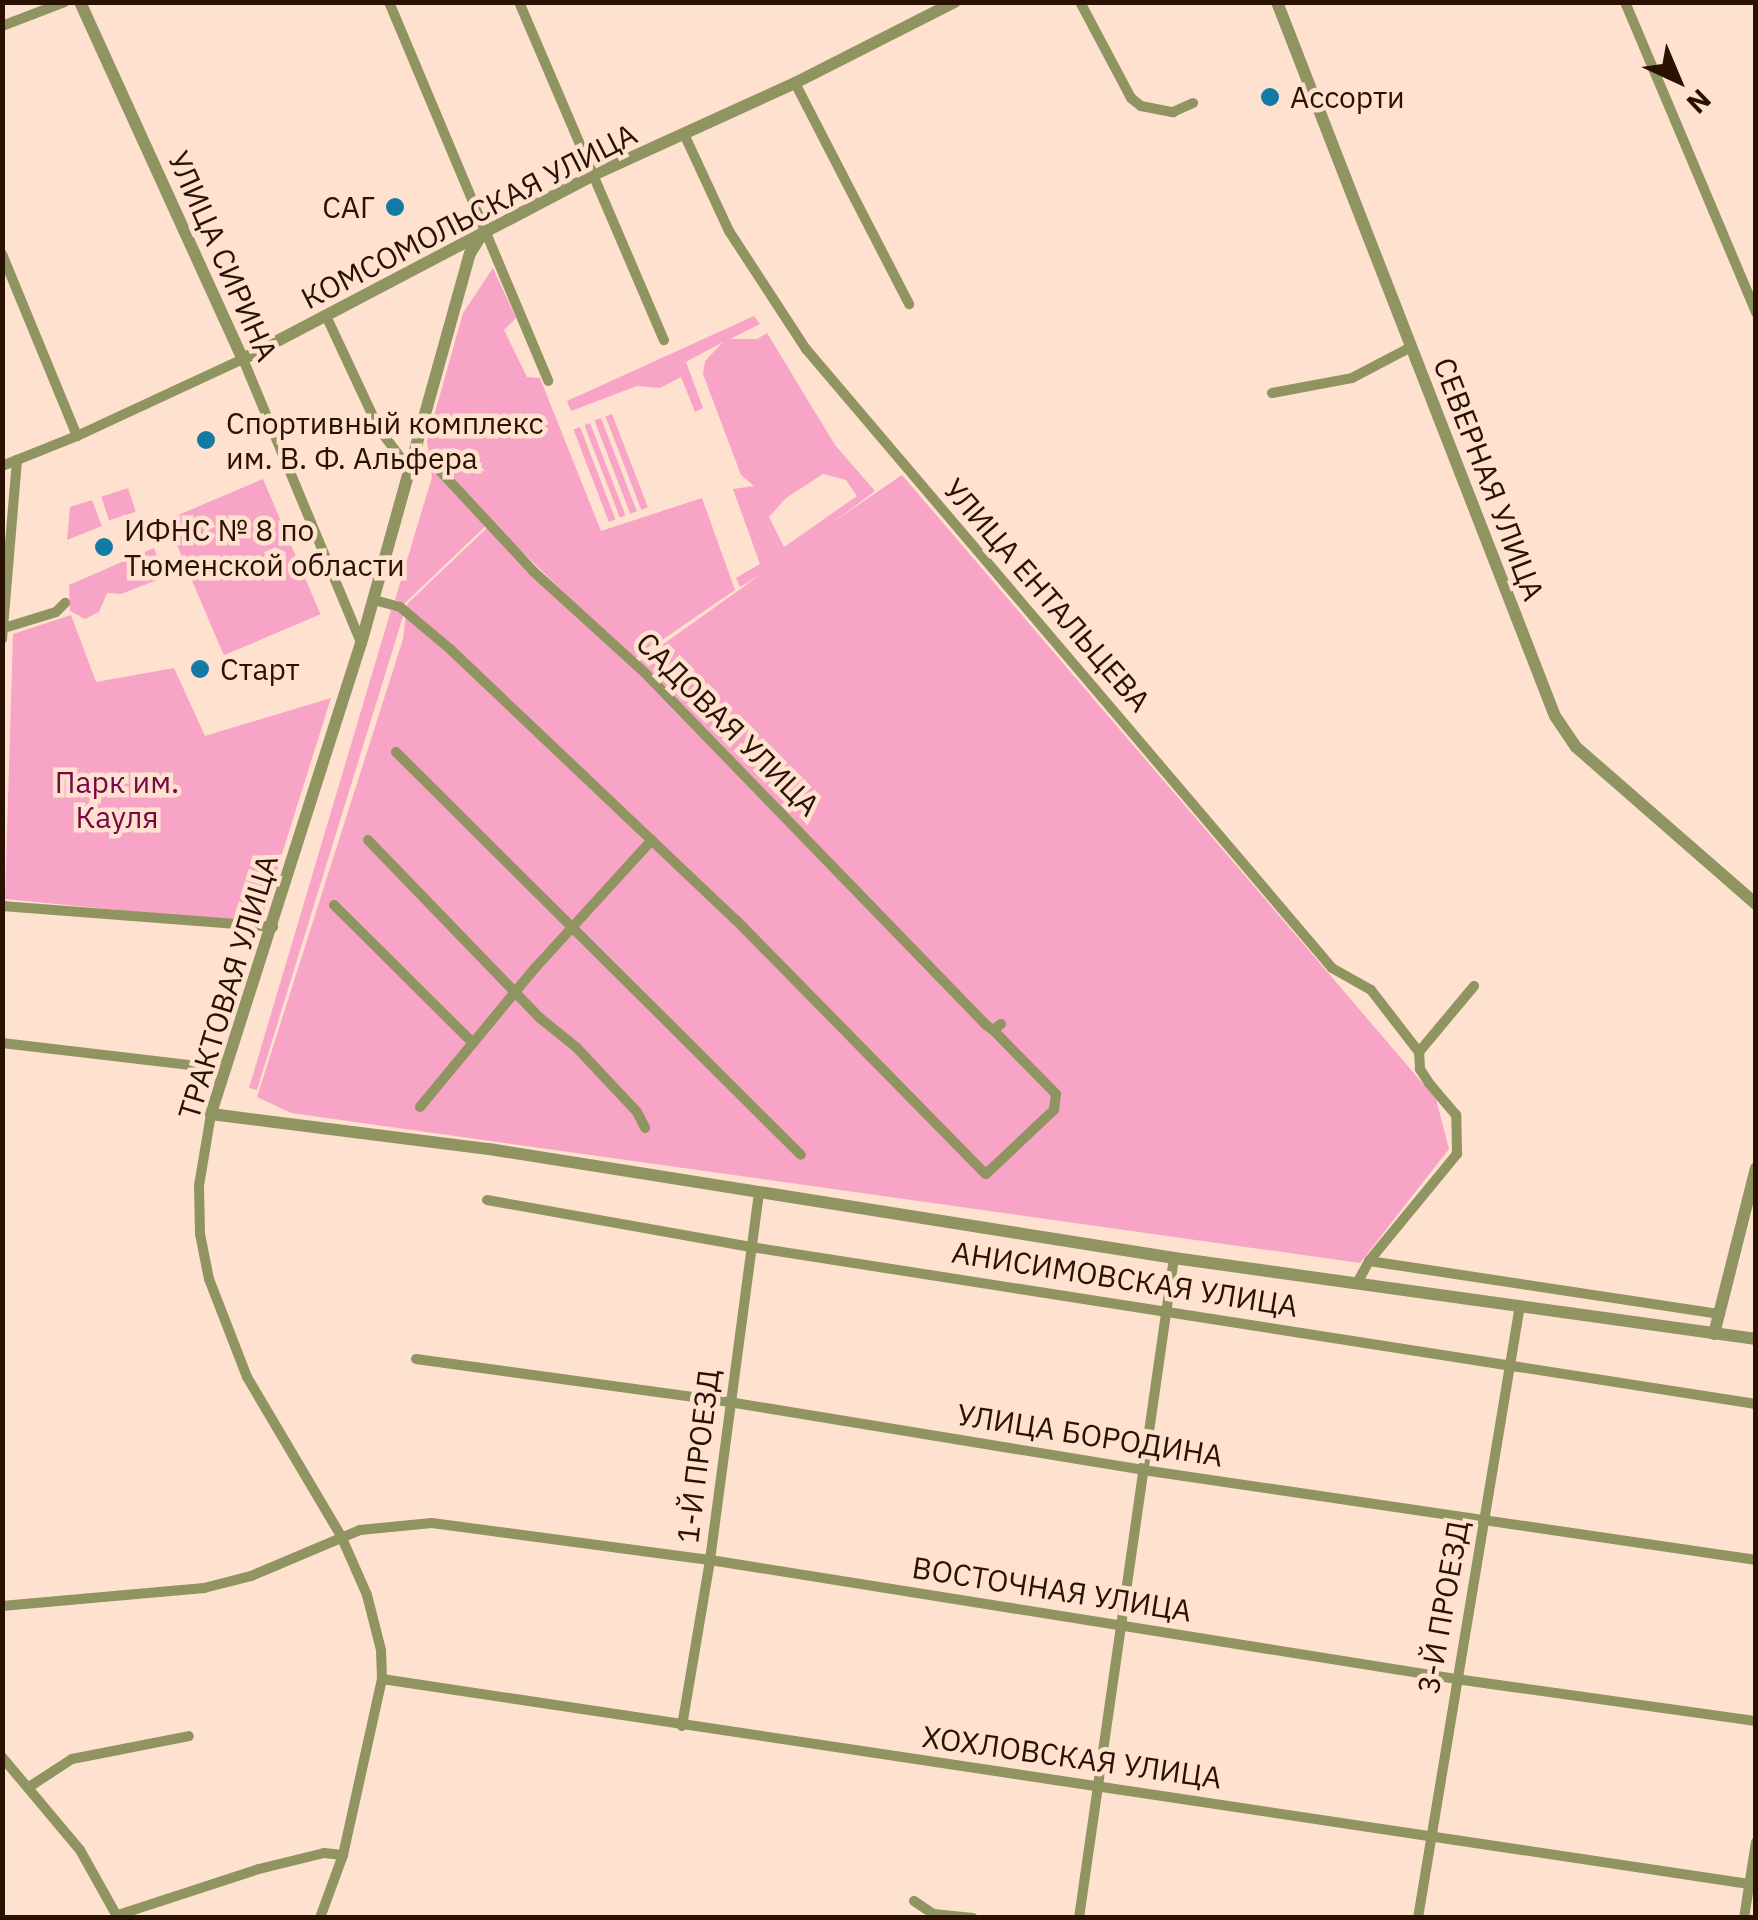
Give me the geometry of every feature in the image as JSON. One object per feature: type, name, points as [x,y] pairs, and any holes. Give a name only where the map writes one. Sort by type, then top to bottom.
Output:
[{"type":"street","points":[[2,26],[65,2]]},
{"type":"street","name":"УЛИЦА СИРИНА","points":[[80,2],[243,360],[361,643]]},
{"type":"street","points":[[390,2],[548,381]]},
{"type":"street","points":[[519,2],[664,340]]},
{"type":"street","name":"КОМСОМОЛЬСКАЯ УЛИЦА","points":[[2,466],[78,436],[243,360],[593,176],[795,83],[955,2]]},
{"type":"street","points":[[1080,2],[1131,98],[1141,106],[1173,112],[1193,103]]},
{"type":"street","name":"СЕВЕРНАЯ УЛИЦА","points":[[1276,2],[1555,716],[1576,747],[1756,904]]},
{"type":"street","points":[[1625,2],[1756,312]]},
{"type":"street","points":[[795,83],[909,304]]},
{"type":"street","name":"УЛИЦА ЕНТАЛЬЦЕВА","points":[[684,134],[729,230],[806,349],[1332,968],[1370,990],[1419,1052],[1420,1069],[1428,1084],[1456,1114],[1460,1142],[1446,1168],[1369,1261],[1356,1284]]},
{"type":"street","name":"ТРАКТОВАЯ УЛИЦА","points":[[320,1918],[343,1856],[382,1679],[380,1650],[366,1595],[341,1536],[247,1377],[208,1279],[200,1234],[199,1186],[222,1069],[273,927],[361,643],[470,253],[484,231]]},
{"type":"street","points":[[2,254],[78,436]]},
{"type":"street","points":[[326,318],[379,429],[411,471]]},
{"type":"street","points":[[1272,392],[1352,378],[1411,347]]},
{"type":"street","name":"САДОВАЯ УЛИЦА","points":[[416,452],[430,460],[534,572],[646,674],[997,1027],[1056,1094],[1054,1110],[986,1174],[652,840]]},
{"type":"street","points":[[17,460],[3,634],[56,612],[65,603]]},
{"type":"street","points":[[374,600],[400,607],[450,649],[652,840],[572,926],[420,1107]]},
{"type":"street","points":[[396,752],[801,1155]]},
{"type":"street","points":[[368,840],[515,992],[576,1047],[638,1112],[645,1128]]},
{"type":"street","points":[[334,905],[473,1042]]},
{"type":"street","points":[[2,906],[273,927]]},
{"type":"street","points":[[1419,1052],[1474,986]]},
{"type":"street","points":[[2,1043],[222,1069]]},
{"type":"street","points":[[211,1114],[490,1149],[1174,1258],[1756,1339]]},
{"type":"street","points":[[1714,1334],[1756,1168]]},
{"type":"street","name":"1-Й ПРОЕЗД","points":[[682,1726],[710,1560],[758,1191]]},
{"type":"street","name":"АНИСИМОВСКАЯ УЛИЦА","points":[[488,1200],[750,1247],[1756,1404]]},
{"type":"street","points":[[1079,1918],[1174,1258]]},
{"type":"street","points":[[1369,1261],[1720,1314]]},
{"type":"street","name":"3-Й ПРОЕЗД","points":[[1418,1918],[1520,1305]]},
{"type":"street","name":"УЛИЦА БОРОДИНА","points":[[416,1359],[729,1402],[1143,1470],[1756,1560]]},
{"type":"street","name":"ВОСТОЧНАЯ УЛИЦА","points":[[2,1606],[204,1588],[251,1576],[341,1536],[397,1524],[432,1524],[710,1560],[1456,1679],[1756,1721]]},
{"type":"street","name":"ХОХЛОВСКАЯ УЛИЦА","points":[[382,1679],[1752,1885]]},
{"type":"street","points":[[30,1786],[72,1759],[189,1736]]},
{"type":"street","points":[[2,1758],[30,1786],[80,1850],[118,1916],[259,1869],[324,1853],[343,1856]]},
{"type":"street","points":[[1744,1918],[1756,1842]]},
{"type":"street","points":[[914,1901],[933,1914],[974,1918]]},
{"type":"green space","points":[[493,268],[516,318],[504,330],[527,377],[540,378],[601,531],[702,498],[735,590],[633,660],[491,521],[404,604],[395,600],[432,477],[427,441],[463,313]]},
{"type":"green space","points":[[754,316],[760,324],[730,339],[757,339],[767,333],[835,445],[875,491],[833,522],[902,475],[1436,1099],[1449,1149],[1360,1263],[291,1113],[257,1097],[403,639],[407,604],[491,524],[634,665],[760,575],[740,587],[736,578],[760,564],[733,489],[754,486],[741,475],[703,374],[705,361],[723,342],[686,362],[703,408],[695,412],[681,377],[660,388],[637,386],[571,411],[567,401]],"holes":[[[823,474],[846,480],[857,496],[784,547],[769,517],[786,498]]]},
{"type":"green space","points":[[612,414],[648,507],[641,510],[605,417]]},
{"type":"green space","points":[[601,418],[637,511],[630,514],[594,421]]},
{"type":"green space","points":[[590,423],[625,515],[620,518],[584,425]]},
{"type":"green space","points":[[580,427],[615,519],[609,522],[573,430]]},
{"type":"green space","points":[[263,479],[320,614],[224,655],[166,520]]},
{"type":"green space","points":[[128,488],[136,512],[109,520],[101,497]]},
{"type":"green space","points":[[92,500],[102,526],[67,540],[70,507]]},
{"type":"green space","points":[[154,548],[165,577],[121,594],[107,593],[99,612],[85,619],[70,611],[69,585]]},
{"type":"green space","points":[[391,610],[404,613],[257,1090],[249,1088]]},
{"type":"green space","name":"Парк им. Кауля","points":[[71,615],[96,682],[174,668],[205,736],[331,698],[260,924],[5,899],[13,634]]},
{"type":"place","name":"Ассорти","points":[[1270,97]]},
{"type":"place","name":"САГ","points":[[395,207]]},
{"type":"place","name":"Спортивный комплекс им. В. Ф. Альфера","points":[[206,440]]},
{"type":"place","name":"ИФНС № 8 по Тюменской области","points":[[104,547]]},
{"type":"place","name":"Старт","points":[[200,669]]}]
